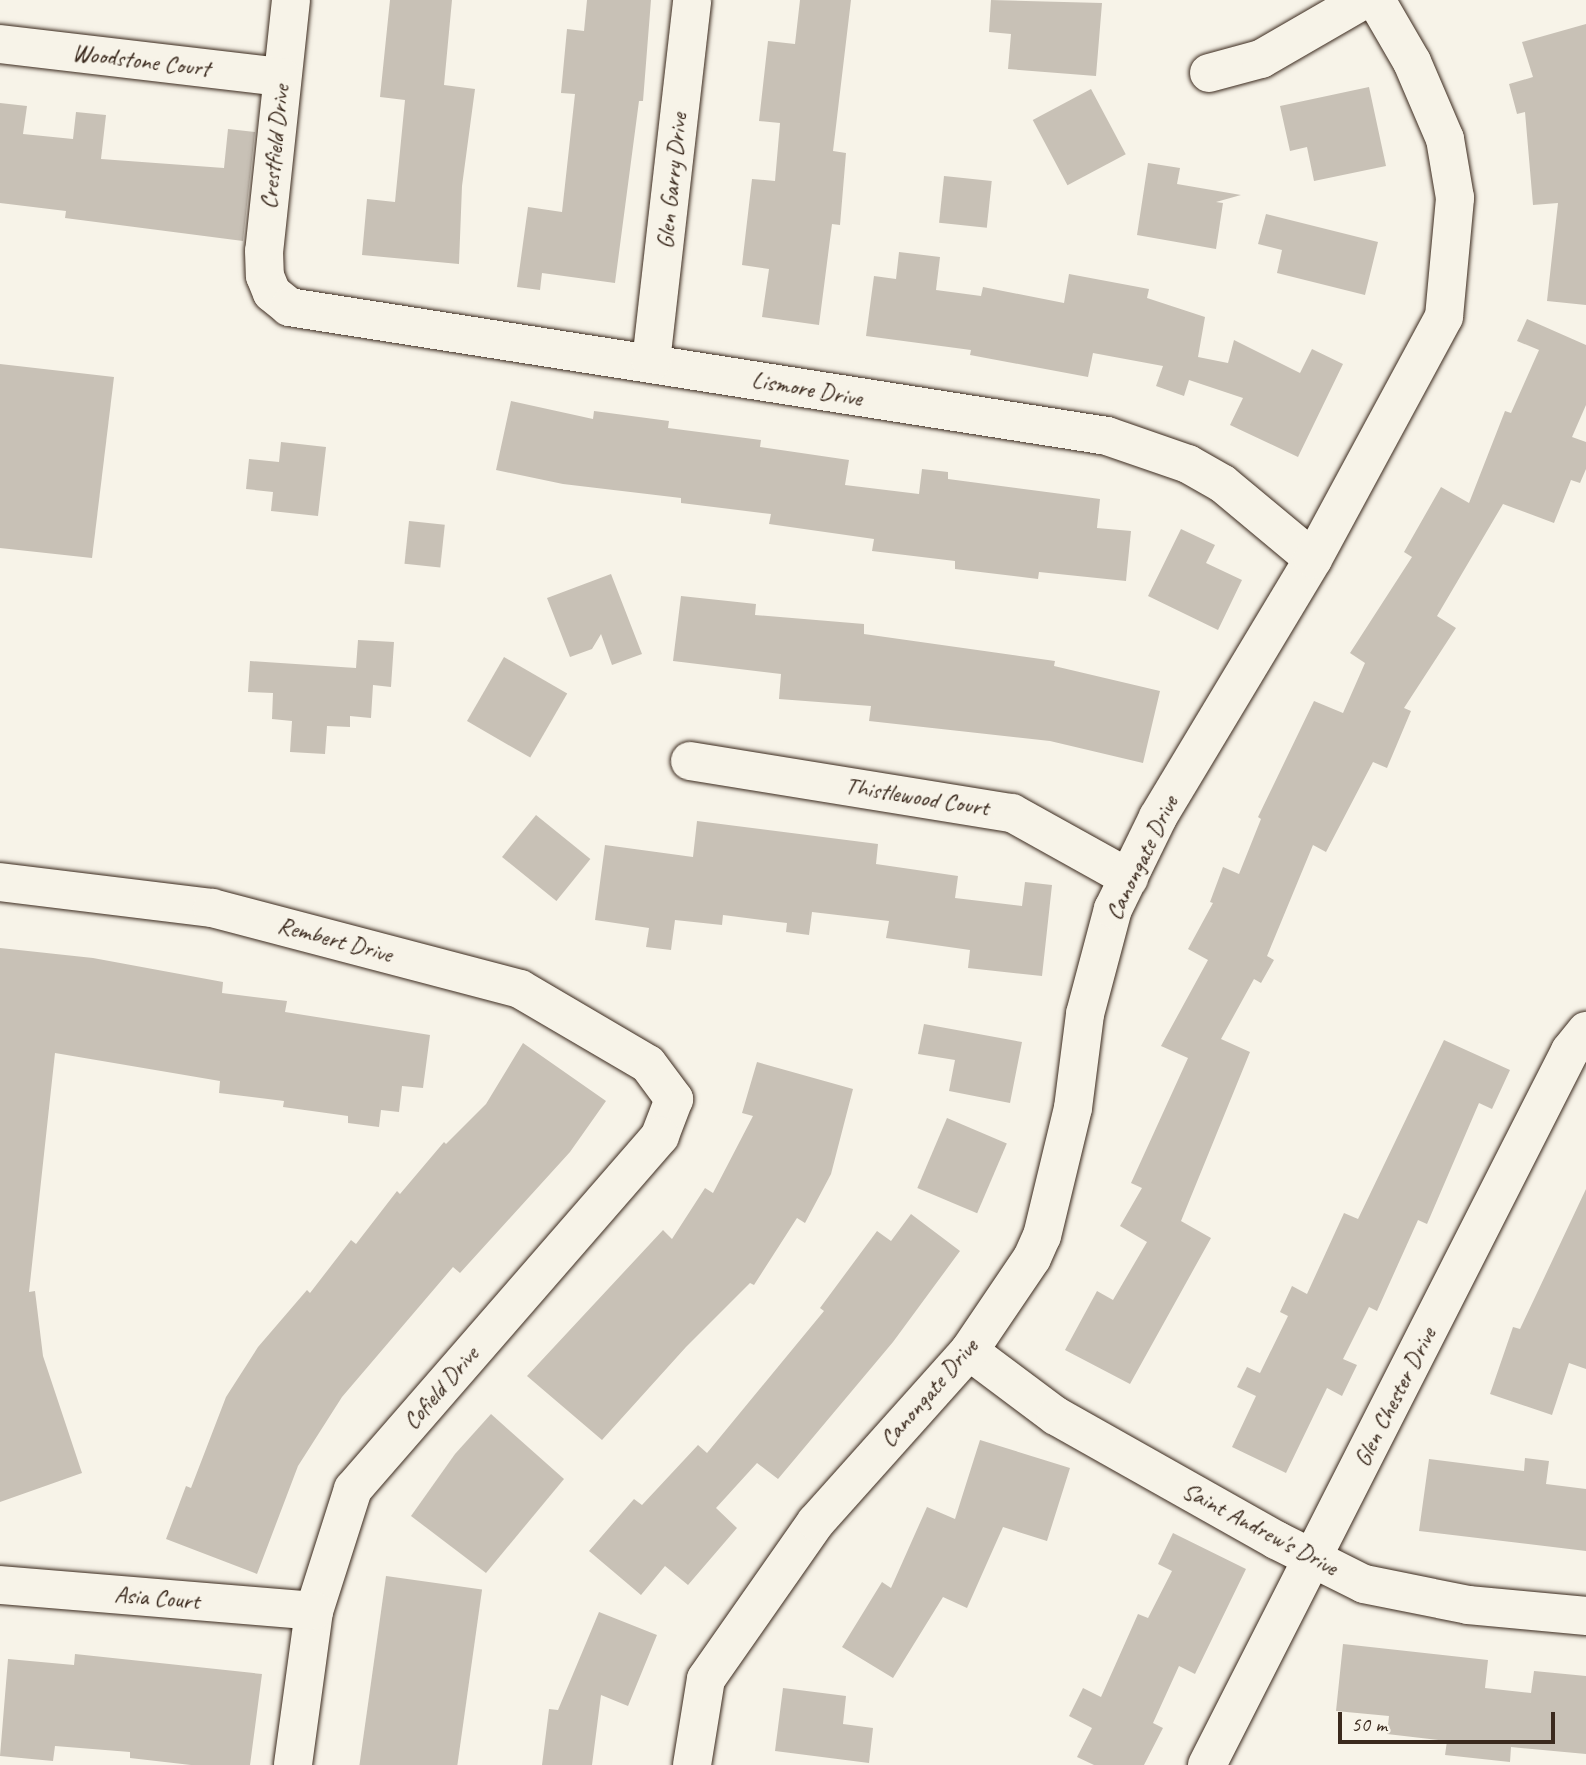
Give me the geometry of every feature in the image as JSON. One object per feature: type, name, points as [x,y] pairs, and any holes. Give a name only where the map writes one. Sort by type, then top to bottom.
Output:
[{"type":"street","name":"Crestfield Drive","points":[[272,293],[265,276],[264,251],[291,0]]},
{"type":"street","name":"Glen Garry Drive","points":[[651,362],[692,0]]},
{"type":"street","points":[[1209,73],[1261,59],[1363,0]]},
{"type":"street","name":"Canongate Drive","points":[[691,1765],[706,1679],[816,1522],[969,1351],[1042,1237],[1073,1108],[1085,1014],[1113,909],[1158,817],[1313,559],[1444,317],[1455,198],[1445,139],[1412,62],[1376,0]]},
{"type":"street","name":"Woodstone Court","points":[[0,44],[282,77]]},
{"type":"street","name":"Lismore Drive","points":[[272,293],[289,307],[309,312],[651,362],[1107,436],[1188,464],[1223,484],[1313,559]]},
{"type":"street","name":"Thistlewood Court","points":[[690,761],[1012,813],[1129,878]]},
{"type":"street","name":"Rembert Drive","points":[[0,882],[212,908],[520,989],[648,1065]]},
{"type":"street","name":"Glen Chester Drive","points":[[1207,1765],[1570,1051],[1586,1031]]},
{"type":"street","name":"Cofield Drive","points":[[293,1765],[314,1611],[353,1489],[660,1136],[674,1099],[648,1065]]},
{"type":"street","name":"Saint Andrew's Drive","points":[[969,1351],[1056,1416],[1364,1584],[1415,1595],[1586,1616]]},
{"type":"street","name":"Asia Court","points":[[0,1585],[314,1611]]},
{"type":"building","points":[[390,0],[452,0],[444,85],[475,89],[462,186],[459,264],[362,255],[367,199],[395,202],[405,100],[380,97]]},
{"type":"building","points":[[587,0],[651,0],[643,101],[639,101],[615,283],[542,273],[540,290],[517,287],[528,207],[562,212],[575,94],[561,93],[567,29],[584,31]]},
{"type":"building","points":[[800,0],[851,0],[833,151],[846,153],[840,225],[832,224],[819,325],[762,317],[769,269],[742,265],[752,179],[775,181],[780,123],[759,121],[768,41],[795,44]]},
{"type":"building","points":[[991,0],[1102,3],[1096,76],[1008,69],[1011,34],[989,32]]},
{"type":"building","points":[[1586,24],[1586,305],[1547,301],[1558,203],[1533,205],[1525,112],[1517,114],[1509,84],[1533,77],[1522,42]]},
{"type":"building","points":[[1369,87],[1386,166],[1314,181],[1307,147],[1290,151],[1280,106]]},
{"type":"building","points":[[1091,89],[1126,154],[1067,185],[1033,120]]},
{"type":"building","points":[[0,103],[27,106],[23,134],[73,139],[76,112],[106,115],[101,159],[224,168],[228,129],[255,132],[243,241],[65,218],[66,211],[0,203]]},
{"type":"building","points":[[1148,163],[1180,168],[1177,184],[1241,195],[1216,202],[1223,203],[1216,249],[1137,235]]},
{"type":"building","points":[[944,176],[992,181],[987,228],[939,223]]},
{"type":"building","points":[[1266,214],[1378,242],[1365,295],[1277,273],[1282,250],[1258,244]]},
{"type":"building","points":[[899,252],[940,257],[936,290],[981,296],[983,287],[1064,303],[1069,274],[1149,289],[1147,298],[1205,317],[1198,357],[1228,363],[1234,340],[1300,373],[1312,349],[1343,364],[1298,457],[1230,425],[1243,398],[1189,380],[1184,396],[1156,386],[1163,366],[1093,353],[1088,377],[970,355],[971,350],[866,336],[874,276],[896,279]]},
{"type":"building","points":[[1527,319],[1586,345],[1586,405],[1572,437],[1586,442],[1586,469],[1580,483],[1571,480],[1554,523],[1503,504],[1437,616],[1456,628],[1404,708],[1411,711],[1387,768],[1373,762],[1326,852],[1313,845],[1267,956],[1274,960],[1261,983],[1254,979],[1221,1039],[1250,1052],[1181,1221],[1211,1238],[1130,1384],[1065,1350],[1097,1291],[1113,1300],[1147,1242],[1120,1226],[1142,1188],[1131,1183],[1188,1058],[1161,1046],[1208,960],[1188,949],[1213,903],[1210,902],[1223,867],[1239,874],[1261,819],[1258,817],[1314,701],[1343,713],[1365,663],[1350,653],[1412,557],[1404,552],[1441,487],[1469,503],[1505,411],[1511,413],[1539,350],[1517,341]]},
{"type":"building","points":[[0,364],[114,377],[92,558],[0,548]]},
{"type":"building","points":[[511,401],[593,419],[594,411],[669,421],[668,428],[761,440],[760,447],[849,460],[845,485],[919,494],[922,469],[948,472],[948,479],[1100,499],[1097,528],[1131,531],[1126,581],[1039,572],[1038,579],[955,569],[955,561],[872,551],[874,539],[769,524],[771,514],[681,503],[681,498],[563,484],[496,470]]},
{"type":"building","points":[[281,442],[326,447],[318,516],[271,511],[273,492],[246,489],[249,459],[279,462]]},
{"type":"building","points":[[409,521],[445,525],[440,568],[405,564]]},
{"type":"building","points":[[1181,529],[1215,545],[1206,563],[1242,580],[1218,630],[1148,596]]},
{"type":"building","points":[[611,574],[642,654],[612,665],[601,634],[592,649],[570,657],[547,598]]},
{"type":"building","points":[[681,596],[756,604],[755,615],[864,624],[864,634],[1055,661],[1054,666],[1160,691],[1143,763],[1050,741],[869,721],[871,706],[779,699],[781,674],[673,661]]},
{"type":"building","points":[[358,640],[394,642],[391,687],[373,685],[371,718],[350,716],[350,727],[327,726],[325,754],[290,752],[292,721],[272,719],[273,693],[248,692],[250,661],[356,668]]},
{"type":"building","points":[[504,657],[567,693],[530,758],[467,721]]},
{"type":"building","points":[[536,815],[590,859],[556,901],[502,857]]},
{"type":"building","points":[[697,821],[878,844],[876,864],[958,876],[955,898],[1022,906],[1025,882],[1052,885],[1042,976],[968,968],[970,950],[886,938],[889,921],[812,912],[809,935],[786,932],[787,923],[723,915],[722,925],[675,920],[671,950],[646,947],[649,928],[595,920],[605,845],[693,857]]},
{"type":"building","points":[[0,948],[93,958],[223,982],[222,993],[287,1001],[285,1012],[430,1035],[423,1088],[402,1086],[399,1112],[381,1110],[379,1127],[348,1123],[348,1116],[283,1107],[284,1101],[219,1093],[220,1081],[55,1053],[29,1292],[35,1291],[43,1356],[82,1473],[0,1502]]},
{"type":"building","points":[[924,1024],[1022,1042],[1010,1103],[949,1091],[955,1060],[918,1054]]},
{"type":"building","points":[[1444,1040],[1510,1070],[1492,1109],[1479,1103],[1427,1224],[1418,1220],[1377,1311],[1369,1307],[1343,1359],[1357,1365],[1342,1396],[1327,1388],[1286,1473],[1232,1447],[1256,1396],[1237,1387],[1247,1367],[1260,1373],[1288,1316],[1280,1312],[1292,1286],[1307,1294],[1344,1213],[1358,1219]]},
{"type":"building","points":[[523,1043],[606,1101],[570,1152],[460,1273],[453,1267],[342,1397],[298,1466],[257,1574],[166,1539],[186,1486],[191,1488],[226,1397],[258,1347],[307,1290],[310,1293],[351,1240],[356,1244],[397,1191],[400,1194],[444,1142],[446,1144],[486,1104]]},
{"type":"building","points":[[757,1062],[853,1089],[831,1174],[805,1223],[797,1218],[754,1285],[750,1283],[686,1347],[602,1440],[527,1376],[663,1230],[672,1239],[705,1188],[713,1193],[753,1116],[742,1113]]},
{"type":"building","points":[[947,1118],[1007,1143],[977,1213],[917,1188]]},
{"type":"building","points":[[1586,1189],[1586,1369],[1569,1363],[1552,1415],[1490,1394],[1513,1327],[1520,1329]]},
{"type":"building","points":[[911,1214],[960,1251],[893,1342],[778,1479],[757,1463],[716,1508],[737,1528],[688,1585],[665,1566],[641,1595],[589,1551],[634,1499],[642,1505],[698,1445],[707,1453],[824,1311],[820,1308],[877,1231],[891,1241]]},
{"type":"building","points":[[491,1414],[564,1479],[486,1573],[411,1516],[455,1454]]},
{"type":"building","points":[[980,1440],[1070,1468],[1047,1541],[1003,1527],[967,1608],[943,1597],[893,1678],[842,1647],[882,1582],[891,1588],[927,1507],[955,1519]]},
{"type":"building","points":[[1525,1458],[1549,1461],[1546,1484],[1586,1489],[1586,1551],[1419,1531],[1429,1459],[1524,1471]]},
{"type":"building","points":[[1173,1533],[1246,1569],[1195,1674],[1179,1666],[1153,1723],[1163,1728],[1144,1765],[1094,1765],[1077,1757],[1092,1728],[1069,1716],[1083,1688],[1101,1697],[1138,1614],[1148,1618],[1172,1571],[1158,1564]]},
{"type":"building","points":[[386,1576],[482,1589],[457,1765],[359,1765]]},
{"type":"building","points":[[599,1612],[657,1635],[628,1706],[601,1695],[592,1765],[542,1765],[549,1709],[558,1710]]},
{"type":"building","points":[[1343,1644],[1488,1660],[1485,1688],[1531,1693],[1534,1671],[1586,1676],[1586,1754],[1511,1747],[1510,1762],[1445,1755],[1447,1741],[1387,1734],[1389,1716],[1336,1711]]},
{"type":"building","points":[[75,1654],[262,1674],[250,1765],[191,1765],[130,1758],[130,1752],[55,1746],[53,1761],[0,1756],[8,1659],[74,1665]]},
{"type":"building","points":[[783,1688],[846,1696],[843,1724],[873,1728],[869,1763],[775,1751]]}]
